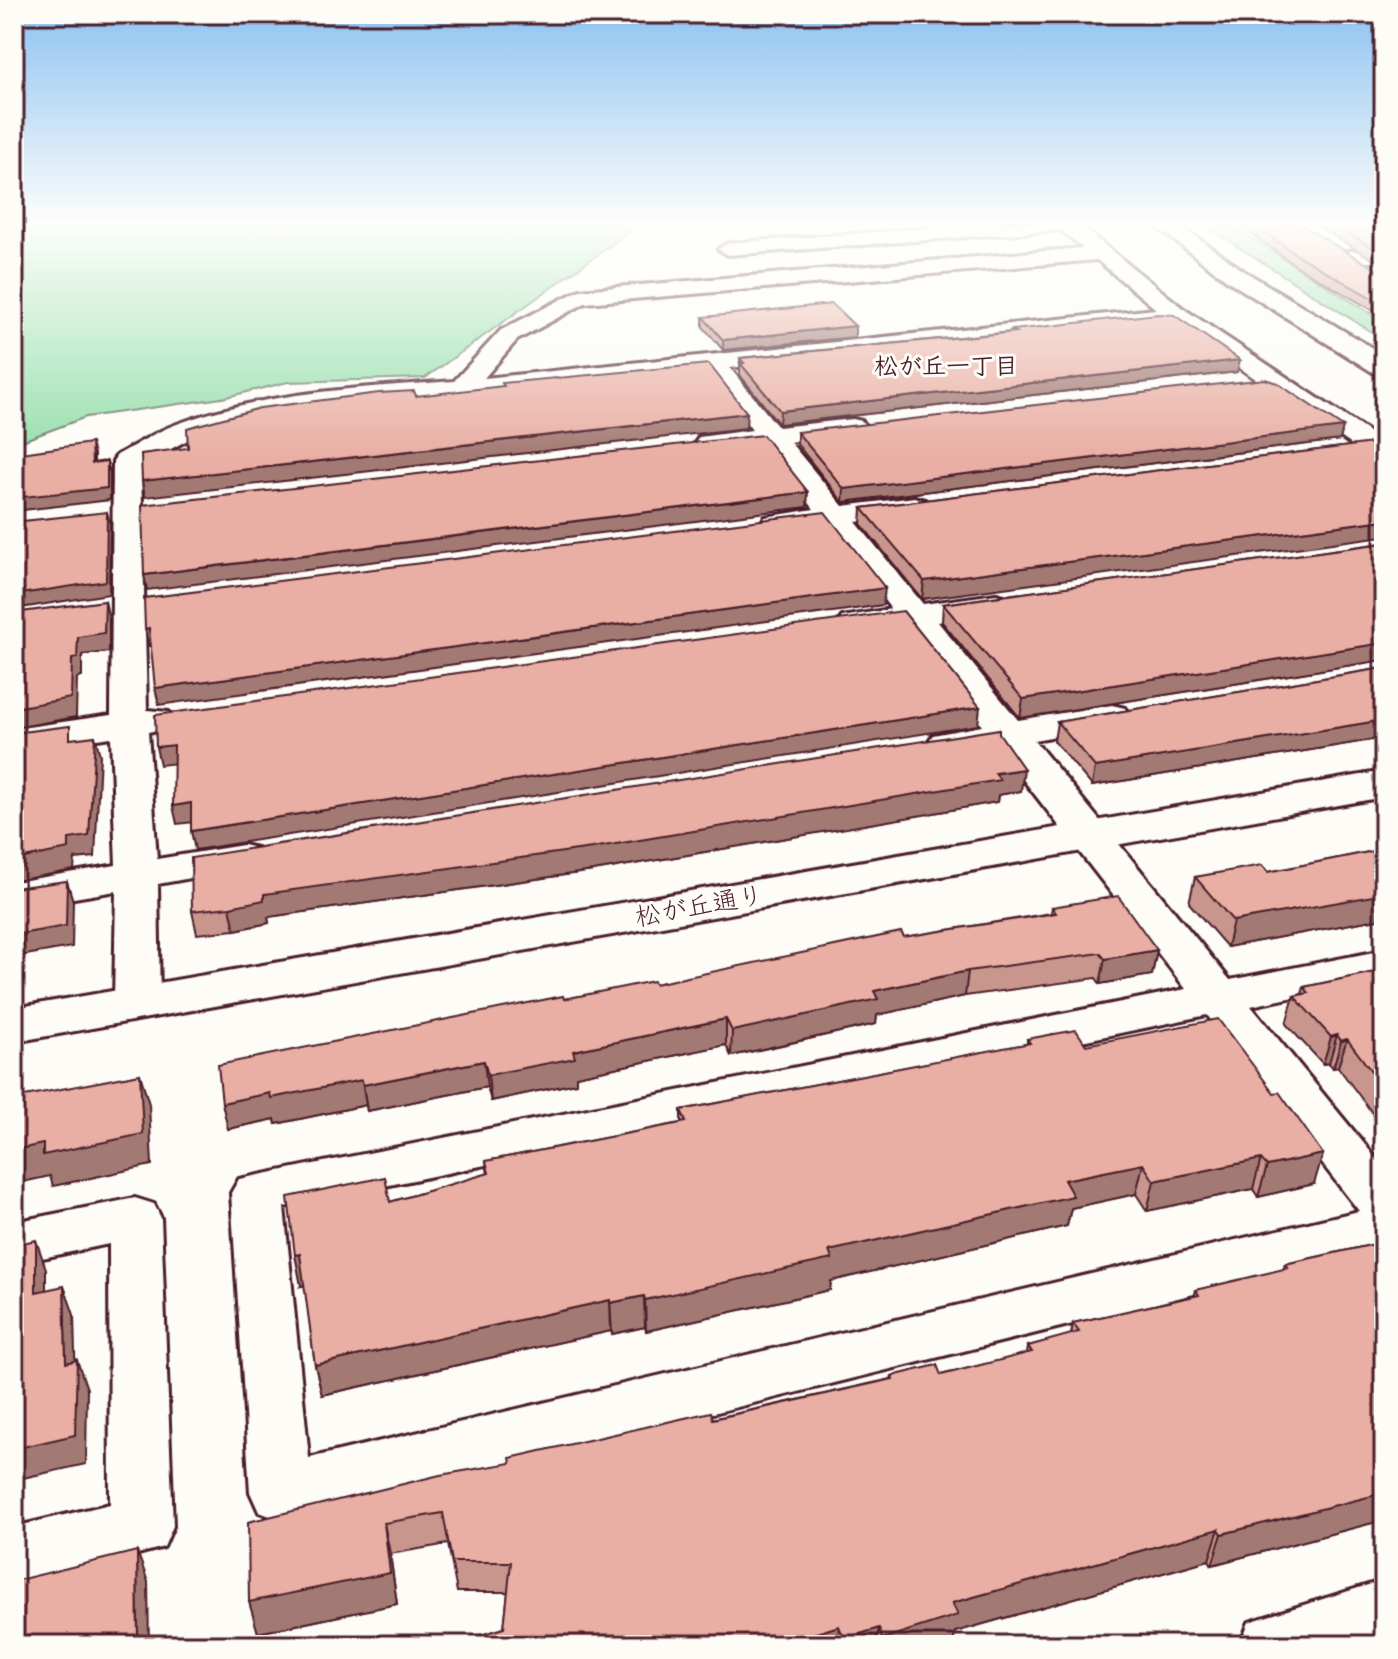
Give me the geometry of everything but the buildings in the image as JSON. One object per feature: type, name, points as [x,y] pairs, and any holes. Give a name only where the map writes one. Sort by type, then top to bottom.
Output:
[{"type":"street","points":[[461,388],[509,335],[572,301]]},
{"type":"street","points":[[1160,301],[1379,450]]},
{"type":"street","points":[[1277,301],[1384,367]]},
{"type":"street","points":[[137,1002],[137,875],[129,724],[131,605],[127,461],[185,430],[313,399],[461,388],[1176,314]]},
{"type":"street","points":[[712,362],[1384,1205]]},
{"type":"street","points":[[1225,385],[1272,379]]},
{"type":"street","points":[[677,447],[880,424]]},
{"type":"street","points":[[1328,453],[1379,450]]},
{"type":"street","points":[[740,528],[942,502]]},
{"type":"street","points":[[820,629],[1023,600]]},
{"type":"street","points":[[914,748],[1149,711]]},
{"type":"street","points":[[14,740],[192,715]]},
{"type":"street","name":"松が丘通り","points":[[14,1025],[1384,784]]},
{"type":"street","points":[[14,895],[277,852]]},
{"type":"street","points":[[1384,964],[257,1193],[281,1492],[1384,1226]]},
{"type":"street","points":[[14,1243],[135,1218],[142,1526],[14,1557]]},
{"type":"street","points":[[1273,1645],[1384,1612]]},
{"type":"green space","points":[[14,301],[532,301],[425,378],[288,382],[222,398],[86,417],[14,444]]},
{"type":"green space","points":[[1324,301],[1351,301],[1384,322],[1384,340]]},
{"type":"district","name":"松が丘一丁目","points":[[946,364]]}]
